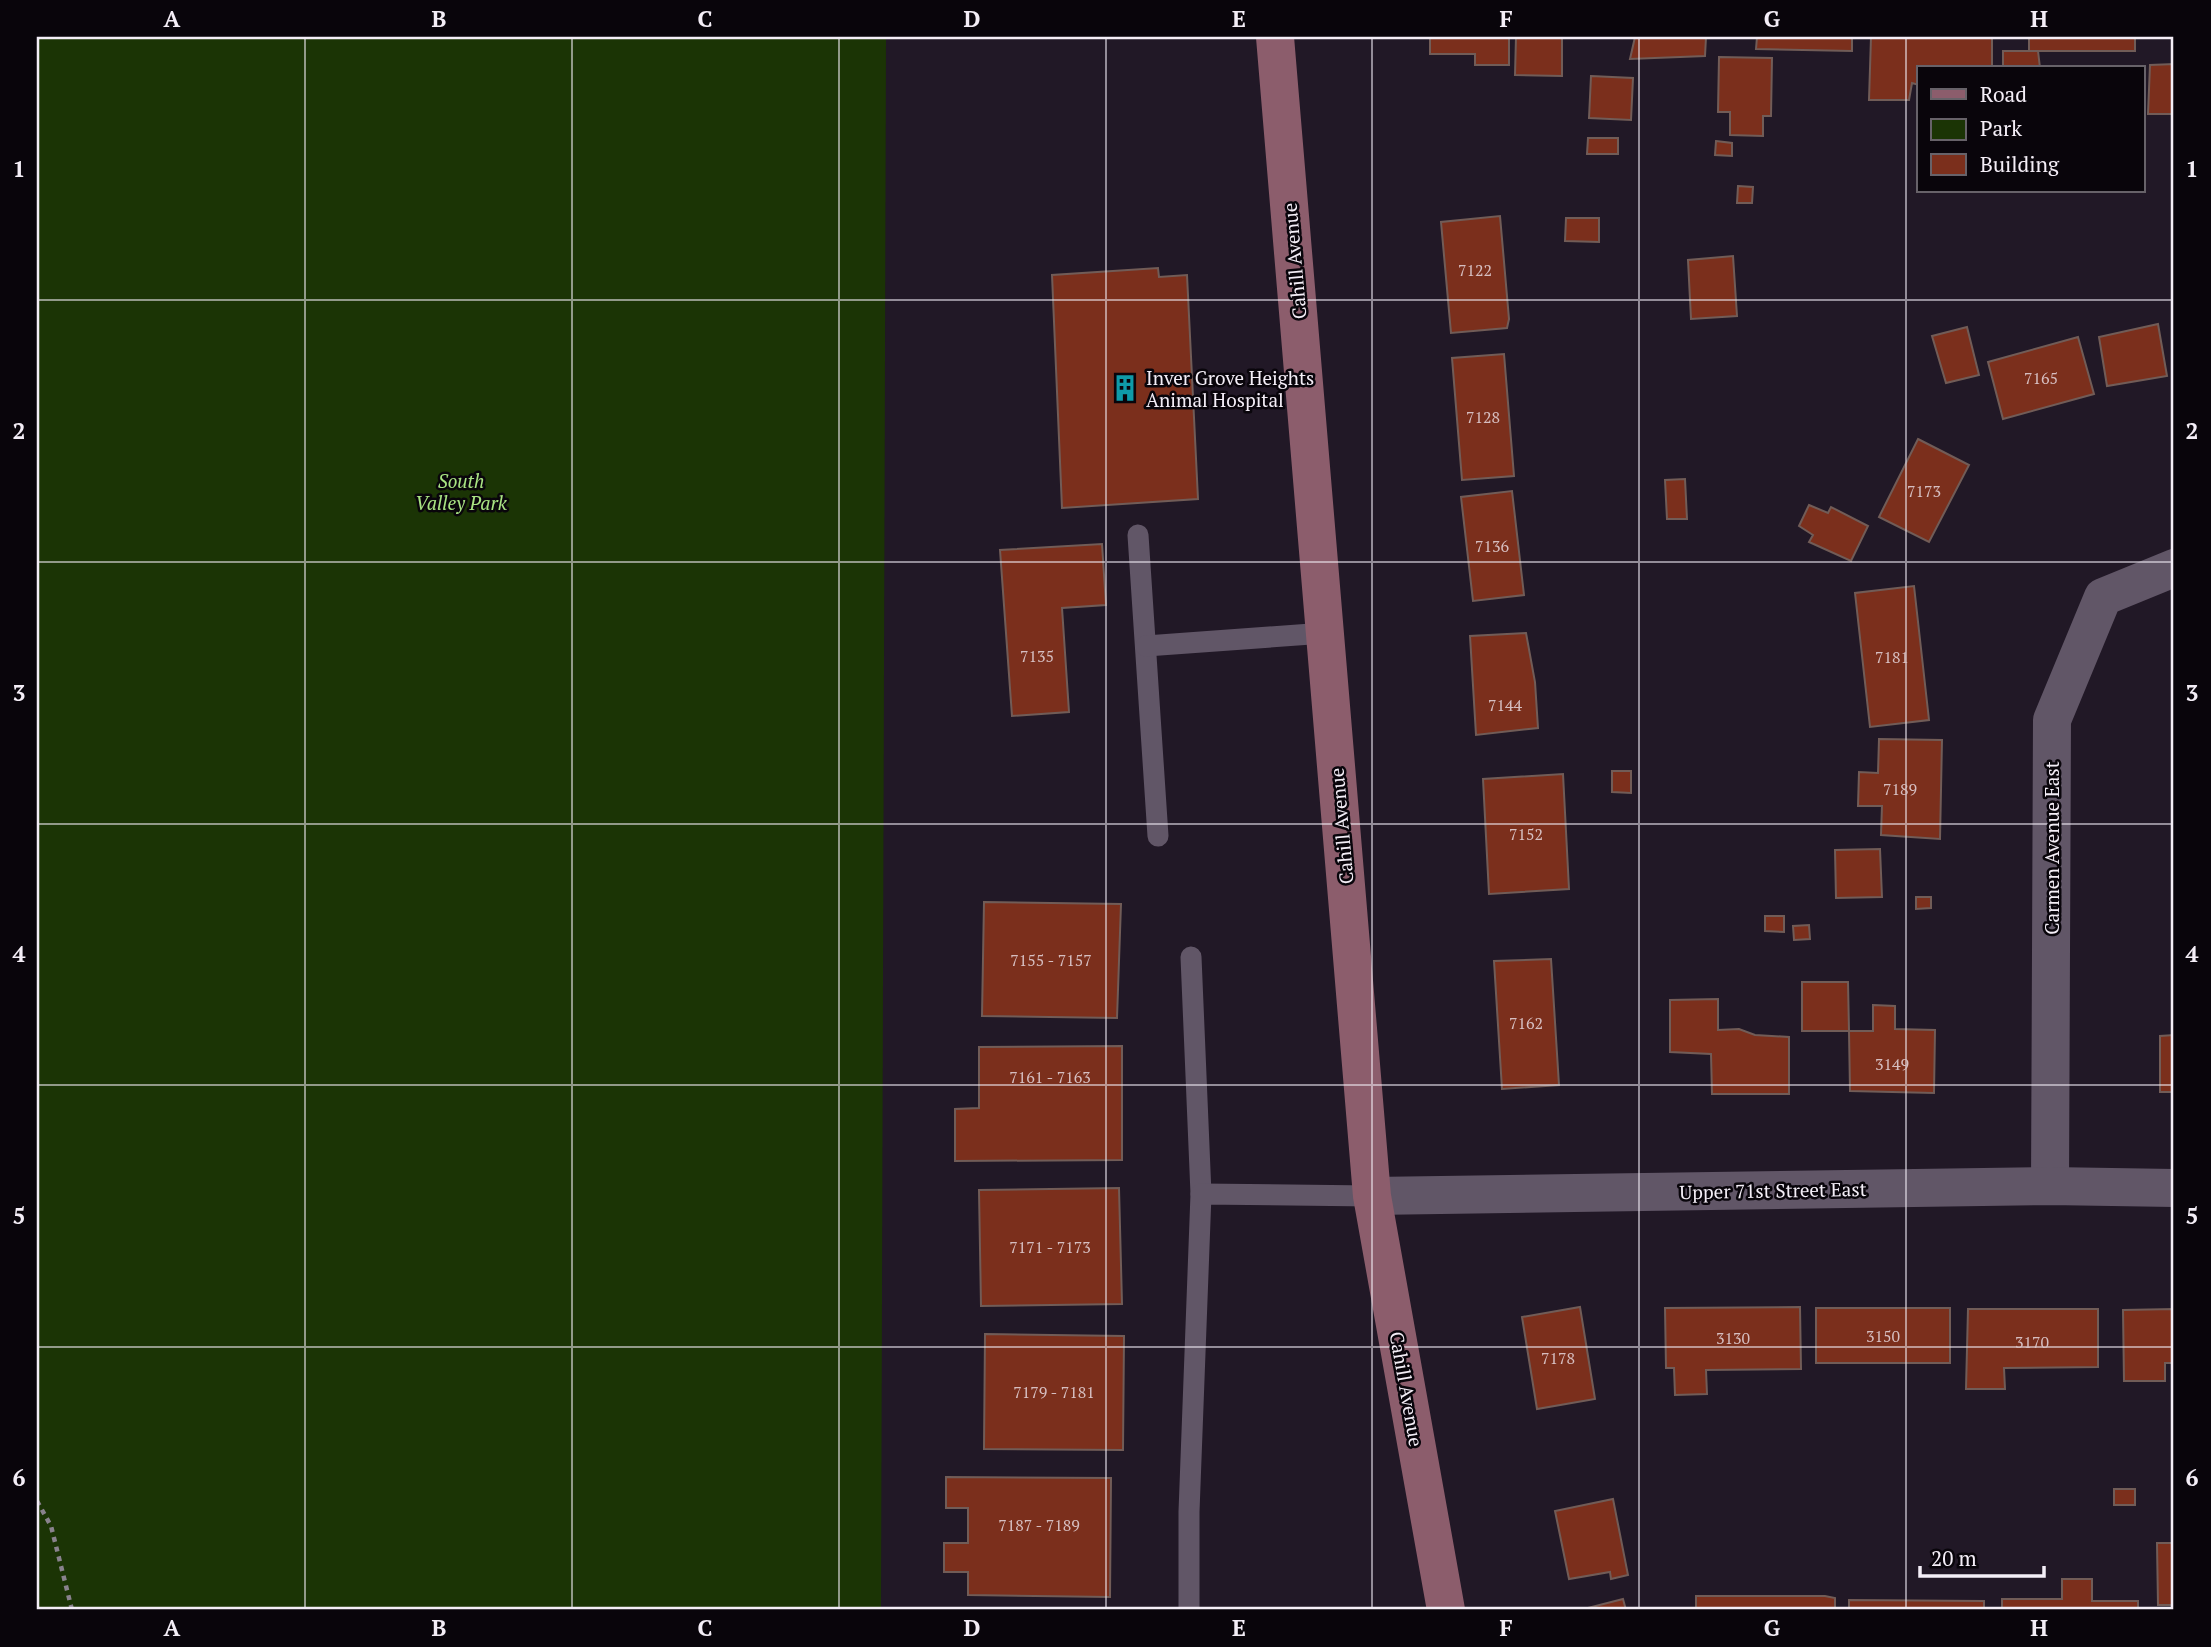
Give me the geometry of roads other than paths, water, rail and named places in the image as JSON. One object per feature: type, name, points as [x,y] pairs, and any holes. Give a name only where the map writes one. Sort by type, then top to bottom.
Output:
[{"type":"street","name":"Cahill Avenue","points":[[1275,37],[1372,1196],[1446,1610]]},
{"type":"street","name":"Carmen Avenue East","points":[[2050,1186],[2052,720],[2103,597],[2174,568]]},
{"type":"street","name":"Upper 71st Street East","points":[[1372,1196],[2050,1186],[2174,1188]]},
{"type":"lane","points":[[1138,535],[1158,836]]},
{"type":"lane","points":[[1146,646],[1325,633]]},
{"type":"lane","points":[[1189,1610],[1189,1512],[1201,1194],[1191,957]]},
{"type":"lane","points":[[1201,1194],[1372,1196]]},
{"type":"place","name":"Inver Grove Heights Animal Hospital","points":[[1125,388]]},
{"type":"park label","name":"South Valley Park","points":[[461,491]]}]
